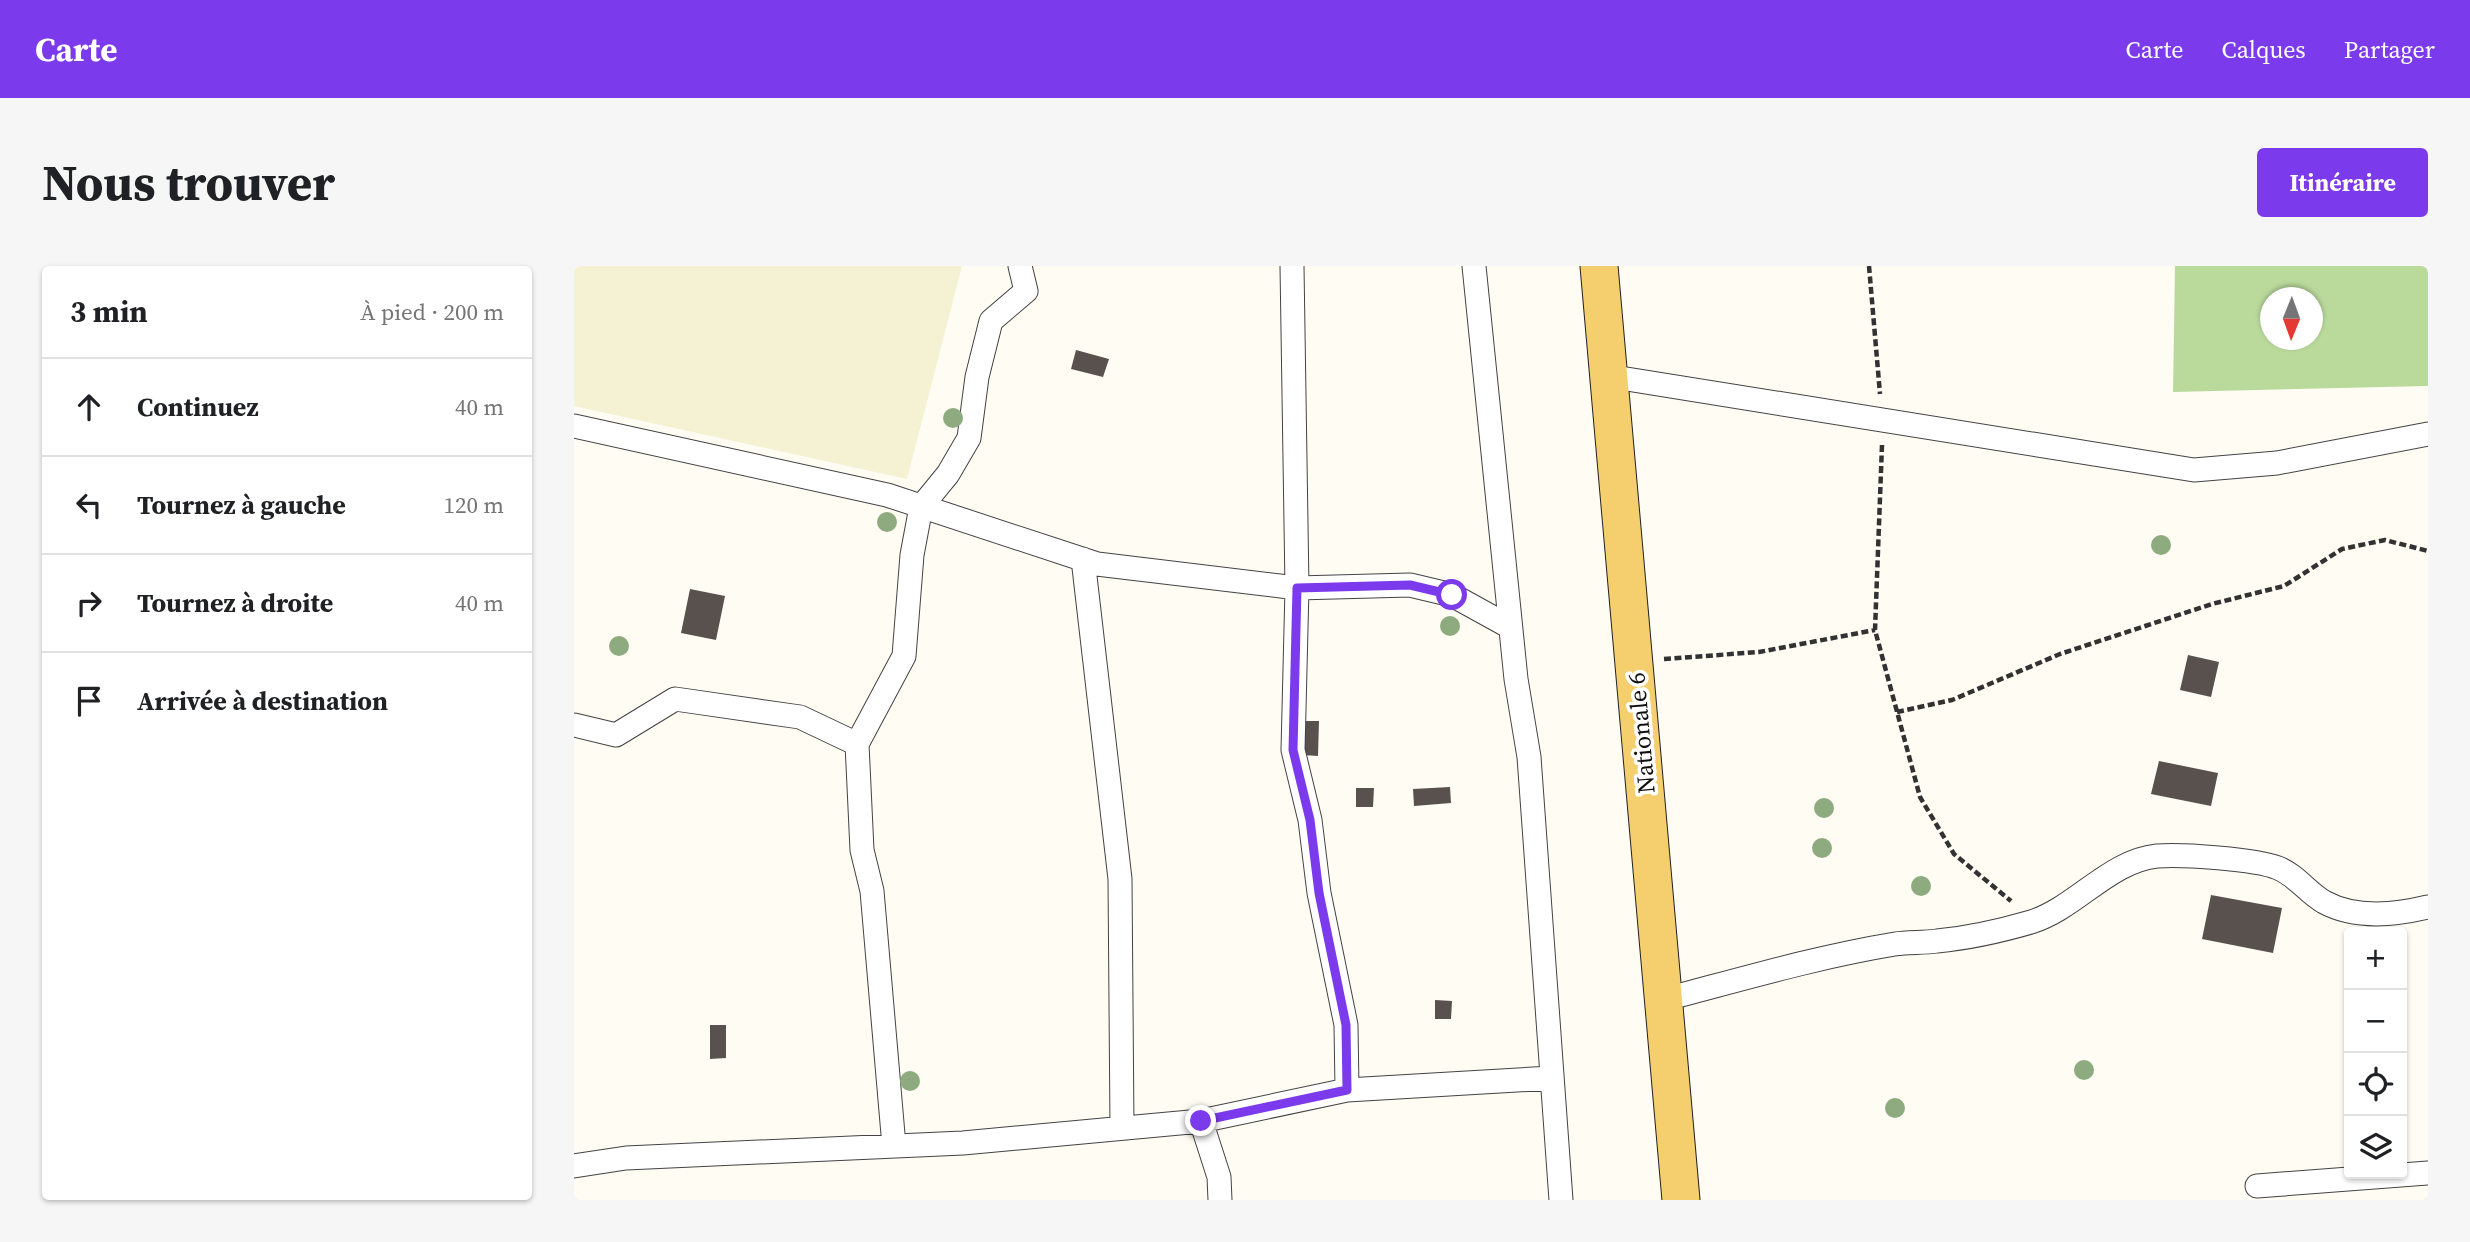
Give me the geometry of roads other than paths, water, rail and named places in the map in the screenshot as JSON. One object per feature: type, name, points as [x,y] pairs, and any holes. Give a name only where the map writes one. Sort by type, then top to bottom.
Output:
[{"type":"main road","name":"Nationale 6","points":[[1599,266],[1636,662],[1662,1000],[1681,1200]]},
{"type":"street","points":[[894,1146],[872,891],[862,850],[857,744],[904,656],[912,555],[921,507],[948,474],[969,438],[977,377],[990,321],[1026,291],[1020,266]]},
{"type":"street","points":[[1292,266],[1297,588],[1293,750],[1310,820],[1319,893],[1346,1025],[1347,1090]]},
{"type":"street","points":[[1474,266],[1510,627],[1529,757],[1561,1200]]},
{"type":"street","points":[[1608,376],[2194,470],[2277,463],[2428,434]]},
{"type":"street","points":[[574,426],[887,495],[1083,559],[1297,588],[1410,585],[1452,595],[1510,627]]},
{"type":"street","points":[[1083,559],[1120,879],[1122,1128]]},
{"type":"street","points":[[574,725],[616,735],[675,699],[800,718],[857,744]]},
{"type":"street","points":[[1662,1000],[1897,943],[1983,934],[2034,921],[2072,903],[2129,863],[2155,856],[2182,855],[2274,866],[2291,874],[2326,903],[2361,914],[2403,913],[2428,907]]},
{"type":"street","points":[[574,1166],[626,1158],[963,1143],[1201,1121],[1347,1090],[1552,1078]]},
{"type":"street","points":[[1201,1121],[1220,1177],[1220,1200]]},
{"type":"street","points":[[2257,1186],[2428,1172]]}]
